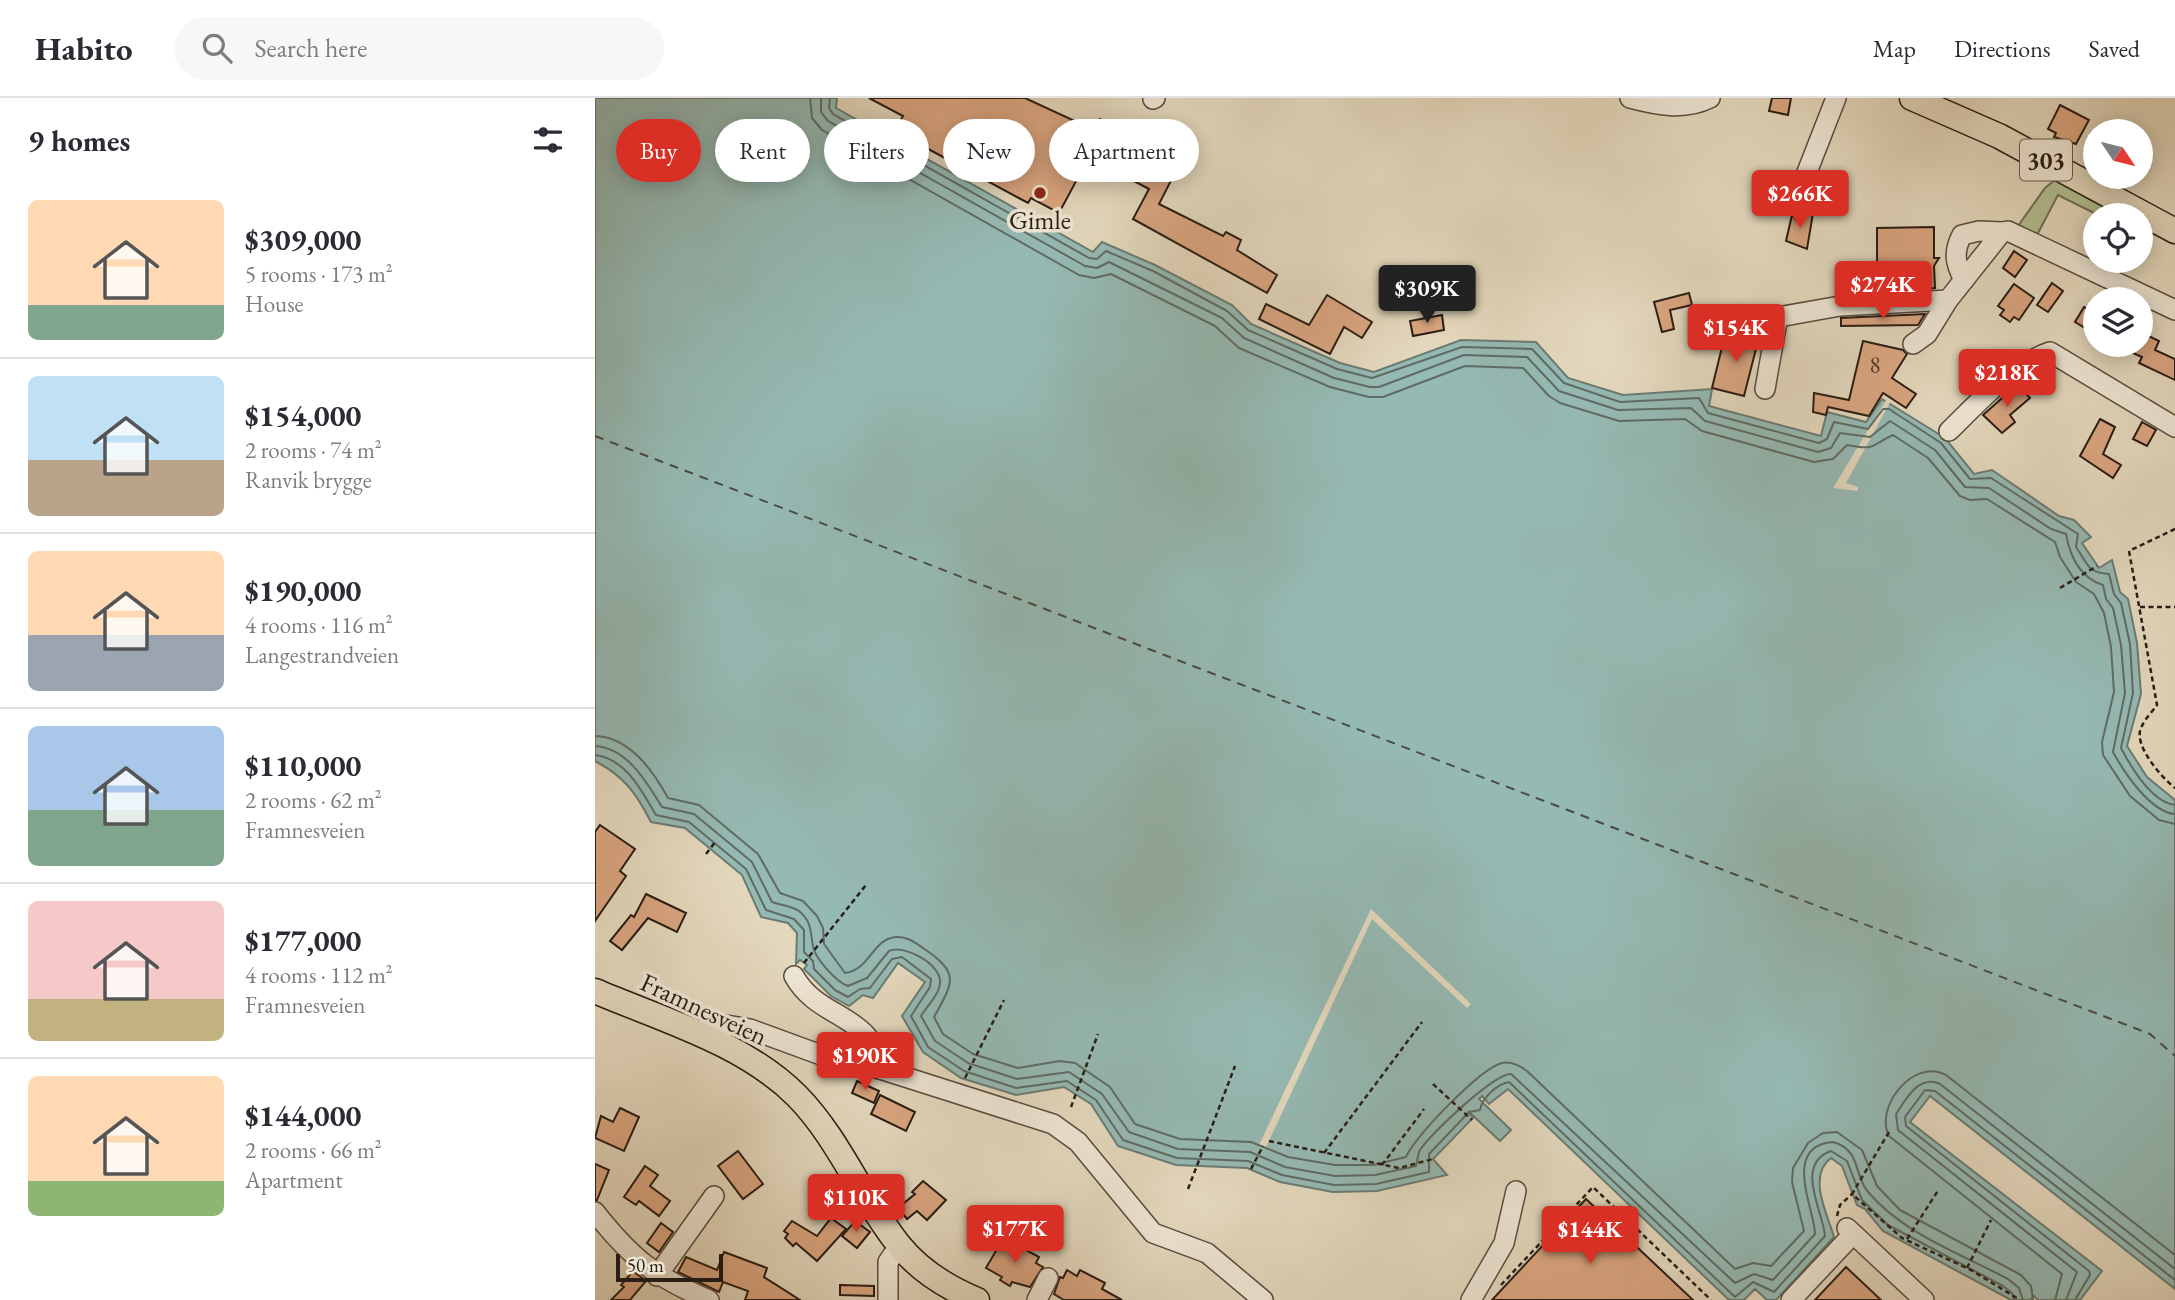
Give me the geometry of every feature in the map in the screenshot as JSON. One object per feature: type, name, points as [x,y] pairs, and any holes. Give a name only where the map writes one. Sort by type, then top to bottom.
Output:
[{"type":"main road","name":"303","points":[[1912,98],[1999,136],[2175,231]]},
{"type":"main road","name":"Framnesveien","points":[[595,991],[699,1035],[746,1058],[778,1080],[827,1131],[899,1246],[937,1279],[977,1300]]},
{"type":"street","points":[[1630,98],[1660,106],[1696,105],[1710,98]]},
{"type":"street","points":[[1802,184],[1836,98]]},
{"type":"street","points":[[1964,279],[1956,264],[1955,248],[1962,235],[2008,231],[2052,249],[2175,310]]},
{"type":"street","points":[[1913,344],[1927,334],[1948,300],[2002,232]]},
{"type":"street","points":[[1721,327],[1840,306],[1948,300]]},
{"type":"street","points":[[1765,389],[1778,316]]},
{"type":"street","points":[[1949,431],[2032,358],[2050,352],[2175,427]]},
{"type":"street","points":[[799,969],[808,995],[821,1006],[864,1031],[874,1042],[880,1069]]},
{"type":"street","points":[[699,1035],[705,1028],[720,1024],[750,1029],[832,1059],[880,1069],[1053,1124],[1078,1142],[1153,1233],[1207,1253],[1263,1300]]},
{"type":"street","points":[[1471,1300],[1504,1243],[1516,1191]]},
{"type":"street","points":[[657,1276],[714,1196]]},
{"type":"street","points":[[595,1212],[620,1244],[657,1276],[709,1300]]},
{"type":"street","points":[[1791,1300],[1850,1231],[1924,1300]]},
{"type":"street","points":[[888,1300],[888,1262],[899,1246]]},
{"type":"street","points":[[1037,1300],[1048,1278]]},
{"type":"path","points":[[2175,529],[2129,551],[2157,705],[2140,729],[2139,737],[2160,775],[2175,788]]},
{"type":"path","points":[[2060,588],[2097,566]]},
{"type":"path","points":[[2139,607],[2175,607]]},
{"type":"path","points":[[706,854],[716,841]]},
{"type":"path","points":[[799,969],[866,885]]},
{"type":"path","points":[[965,1079],[1004,1000]]},
{"type":"path","points":[[1324,1153],[1422,1022]]},
{"type":"path","points":[[1071,1107],[1098,1034]]},
{"type":"path","points":[[1188,1189],[1235,1066]]},
{"type":"path","points":[[1433,1084],[1472,1120]]},
{"type":"path","points":[[1382,1165],[1424,1109]]},
{"type":"path","points":[[1889,1132],[1852,1194],[1907,1240],[1967,1268],[2020,1300]]},
{"type":"path","points":[[1269,1141],[1399,1168],[1433,1159]]},
{"type":"path","points":[[1251,1169],[1263,1146]]},
{"type":"path","points":[[1495,1291],[1593,1187],[1711,1300]]},
{"type":"path","points":[[1907,1240],[1939,1189]]},
{"type":"path","points":[[1967,1268],[1991,1220]]},
{"type":"green space","points":[[2055,180],[2098,203],[2083,203],[2083,208],[2058,195],[2037,235],[2018,226],[2045,188]]},
{"type":"water","points":[[595,98],[837,98],[836,108],[856,119],[824,119],[824,182],[929,182],[929,160],[943,168],[943,182],[968,182],[1093,252],[1102,242],[1155,265],[1232,305],[1251,324],[1340,363],[1374,372],[1461,340],[1536,342],[1568,378],[1623,395],[1712,389],[1709,406],[1821,436],[1827,412],[1866,422],[1882,399],[1945,438],[1974,474],[1992,470],[2059,516],[2074,520],[2091,537],[2082,543],[2099,568],[2112,560],[2120,592],[2128,599],[2137,643],[2141,694],[2127,746],[2147,777],[2175,800],[2175,1289],[1930,1096],[1910,1122],[2102,1271],[2080,1300],[2038,1300],[2034,1296],[2030,1300],[2011,1300],[1883,1231],[1865,1209],[1857,1205],[1842,1166],[1831,1158],[1820,1175],[1820,1185],[1834,1237],[1776,1300],[1767,1300],[1755,1289],[1744,1300],[1729,1300],[1508,1089],[1489,1104],[1482,1096],[1479,1099],[1511,1130],[1500,1141],[1468,1111],[1473,1118],[1433,1159],[1447,1175],[1377,1191],[1333,1192],[1280,1182],[1247,1168],[1176,1165],[1118,1146],[1091,1104],[1064,1087],[1016,1095],[961,1078],[923,1052],[902,1016],[925,982],[898,963],[873,998],[863,995],[849,1006],[831,996],[804,969],[807,965],[800,960],[796,964],[797,933],[788,923],[761,917],[742,875],[685,828],[651,822],[628,786],[595,761]]},
{"type":"pier","points":[[1888,397],[1892,399],[1846,483],[1858,487],[1858,491],[1833,488]]},
{"type":"pier","points":[[1371,909],[1471,1004],[1467,1008],[1372,919],[1266,1147],[1259,1145]]},
{"type":"building","points":[[869,98],[1025,98],[1070,119],[1049,119],[1049,182],[1076,182],[1059,213],[1031,198],[1028,203],[989,182],[1035,182],[1035,119],[943,119],[943,157],[929,149],[929,119],[901,119],[903,116]]},
{"type":"building","points":[[1772,98],[1791,98],[1788,115],[1769,111]]},
{"type":"building","points":[[2060,105],[2087,119],[2083,119],[2083,131],[2076,144],[2054,137],[2056,133],[2048,129]]},
{"type":"building","points":[[1136,182],[1170,182],[1159,204],[1223,236],[1226,232],[1241,240],[1237,250],[1277,275],[1267,293],[1133,219],[1149,189]]},
{"type":"building","points":[[1801,210],[1813,213],[1807,249],[1786,241],[1792,215],[1798,222]]},
{"type":"building","points":[[1934,227],[1934,258],[1939,258],[1934,266],[1935,288],[1852,293],[1844,291],[1852,262],[1877,270],[1877,228]]},
{"type":"building","points":[[2014,251],[2027,260],[2015,277],[2003,268]]},
{"type":"building","points":[[2052,283],[2063,291],[2048,312],[2037,305]]},
{"type":"building","points":[[2014,284],[2034,298],[2019,320],[2014,317],[2010,322],[2000,315],[2004,310],[1998,306]]},
{"type":"building","points":[[1689,293],[1692,305],[1670,310],[1674,329],[1662,332],[1654,302]]},
{"type":"building","points":[[1327,295],[1372,322],[1362,338],[1344,327],[1330,354],[1259,319],[1266,304],[1309,325]]},
{"type":"building","points":[[2083,309],[2083,327],[2075,322]]},
{"type":"building","points":[[1925,314],[1918,325],[1841,326],[1841,318]]},
{"type":"building","points":[[1442,315],[1444,330],[1413,336],[1410,321]]},
{"type":"building","points":[[1760,333],[1744,396],[1712,388],[1724,339]]},
{"type":"building","points":[[2153,338],[2159,341],[2155,350],[2175,359],[2175,380],[2139,363],[2142,357],[2153,357]]},
{"type":"building","points":[[1863,341],[1903,350],[1907,354],[1892,378],[1916,394],[1906,408],[1883,393],[1869,416],[1828,407],[1826,415],[1813,412],[1814,393],[1849,400]]},
{"type":"building","points":[[2018,384],[2030,398],[2010,415],[2015,422],[2002,433],[1983,415]]},
{"type":"building","points":[[2100,419],[2115,427],[2103,454],[2121,465],[2113,478],[2080,456]]},
{"type":"building","points":[[2142,422],[2156,430],[2147,446],[2133,439]]},
{"type":"building","points":[[600,825],[635,849],[620,871],[626,876],[595,921],[595,832]]},
{"type":"building","points":[[646,894],[686,913],[677,932],[648,918],[622,950],[610,941],[631,915],[634,917]]},
{"type":"building","points":[[857,1081],[879,1091],[874,1103],[852,1093]]},
{"type":"building","points":[[880,1095],[915,1112],[906,1131],[871,1114]]},
{"type":"building","points":[[620,1108],[639,1117],[624,1151],[595,1138],[601,1116],[613,1122]]},
{"type":"building","points":[[738,1151],[763,1184],[743,1199],[718,1166]]},
{"type":"building","points":[[595,1164],[609,1170],[597,1200],[595,1200]]},
{"type":"building","points":[[645,1166],[658,1175],[650,1186],[670,1201],[659,1216],[639,1201],[636,1205],[624,1197]]},
{"type":"building","points":[[923,1181],[946,1200],[927,1220],[917,1211],[907,1219],[898,1208],[915,1194],[912,1192]]},
{"type":"building","points":[[1586,1199],[1693,1300],[1492,1300]]},
{"type":"building","points":[[831,1218],[846,1229],[817,1261],[796,1243],[793,1246],[785,1238],[788,1234],[784,1231],[792,1221],[817,1236]]},
{"type":"building","points":[[855,1221],[870,1232],[857,1248],[842,1236]]},
{"type":"building","points":[[661,1223],[673,1232],[659,1252],[647,1243]]},
{"type":"building","points":[[1013,1243],[1039,1257],[1036,1263],[1043,1267],[1030,1287],[1012,1282],[1010,1286],[1000,1280],[1002,1277],[986,1268],[1000,1244],[1009,1249]]},
{"type":"building","points":[[724,1252],[767,1268],[764,1277],[800,1300],[745,1300],[748,1291],[723,1282],[719,1292],[678,1272],[686,1257],[717,1270]]},
{"type":"building","points":[[1846,1267],[1881,1300],[1815,1300]]},
{"type":"building","points":[[1067,1270],[1077,1276],[1080,1270],[1105,1283],[1102,1289],[1122,1300],[1064,1300],[1054,1294],[1060,1277],[1063,1278]]},
{"type":"building","points":[[633,1271],[646,1281],[630,1300],[611,1300],[624,1287],[621,1285]]},
{"type":"building","points":[[840,1285],[874,1286],[874,1296],[840,1295]]},
{"type":"ferry route","points":[[595,436],[2150,1034],[2175,1056]]},
{"type":"place","name":"Gimle","points":[[1040,193]]}]
